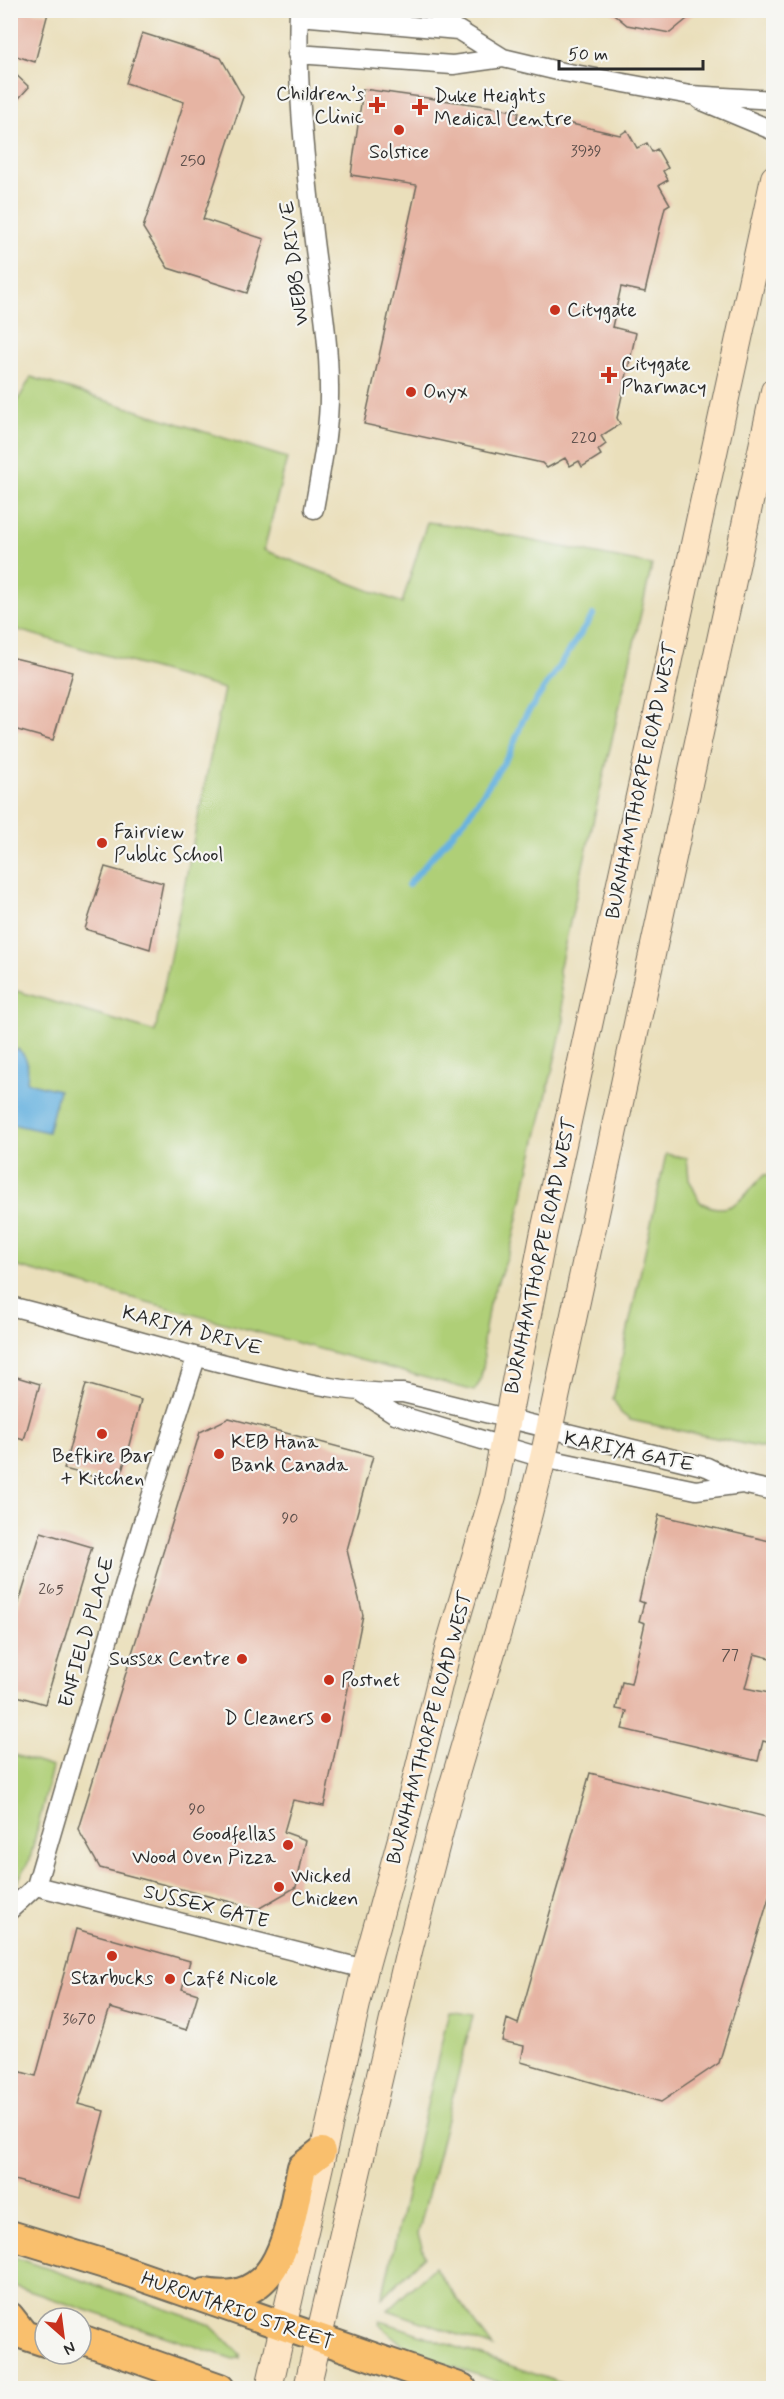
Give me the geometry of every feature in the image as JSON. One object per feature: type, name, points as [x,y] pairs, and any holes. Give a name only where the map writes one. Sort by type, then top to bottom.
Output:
[{"type":"main road","name":"BURNHAMTHORPE ROAD WEST","points":[[269,2388],[321,2152],[365,1969],[402,1835],[449,1645],[493,1496],[543,1236],[774,178]]},
{"type":"main road","name":"BURNHAMTHORPE ROAD WEST","points":[[307,2388],[409,1952],[448,1801],[507,1597],[543,1458],[774,391]]},
{"type":"main road","points":[[108,2265],[135,2269],[199,2291],[222,2296],[248,2290],[267,2277],[276,2265],[284,2248],[302,2167],[321,2152]]},
{"type":"main road","name":"HURONTARIO STREET","points":[[10,2235],[108,2265],[318,2340],[462,2388]]},
{"type":"main road","points":[[10,2315],[33,2322]]},
{"type":"main road","points":[[10,2315],[24,2335],[33,2338]]},
{"type":"main road","points":[[93,2343],[220,2388]]},
{"type":"main road","points":[[93,2359],[174,2388]]},
{"type":"street","name":"WEBB DRIVE","points":[[299,13],[297,54],[313,234],[326,327],[329,389],[325,444],[314,509]]},
{"type":"street","points":[[299,13],[458,30],[503,58]]},
{"type":"street","points":[[297,54],[453,65],[503,58],[690,95],[774,100]]},
{"type":"street","points":[[690,95],[752,124],[774,130]]},
{"type":"street","name":"KARIYA DRIVE","points":[[10,1306],[196,1358],[364,1394],[403,1393],[548,1429]]},
{"type":"street","name":"ENFIELD PLACE","points":[[36,1886],[141,1528],[196,1358]]},
{"type":"street","name":"KARIYA DRIVE","points":[[364,1394],[395,1414],[543,1458]]},
{"type":"street","name":"KARIYA GATE","points":[[548,1429],[707,1467],[742,1484],[774,1491]]},
{"type":"street","name":"KARIYA GATE","points":[[543,1458],[696,1490],[742,1484]]},
{"type":"street","points":[[10,1910],[36,1886]]},
{"type":"street","name":"SUSSEX GATE","points":[[36,1886],[365,1969]]},
{"type":"green space","points":[[31,377],[287,458],[264,550],[402,603],[427,522],[459,526],[652,565],[559,970],[564,1020],[511,1248],[489,1304],[483,1342],[484,1362],[480,1382],[474,1391],[11,1265],[10,989],[155,1032],[224,689],[11,628],[11,413]]},
{"type":"green space","points":[[666,1154],[687,1158],[689,1179],[700,1202],[711,1207],[729,1207],[737,1203],[764,1175],[773,1174],[773,1450],[630,1420],[621,1413],[613,1399]]},
{"type":"green space","points":[[11,1754],[52,1767],[30,1859],[11,1893]]},
{"type":"green space","points":[[449,2011],[473,2015],[418,2234],[425,2256],[382,2298]]},
{"type":"green space","points":[[11,2256],[210,2325],[240,2354],[240,2358],[233,2359],[93,2312],[93,2306],[74,2306],[11,2285]]},
{"type":"green space","points":[[434,2267],[493,2347],[388,2310]]},
{"type":"green space","points":[[380,2321],[575,2388],[516,2388],[427,2358],[405,2347],[379,2324]]},
{"type":"water","points":[[18,1049],[26,1060],[27,1082],[59,1090],[48,1132],[11,1124],[11,1051]]},
{"type":"building","points":[[10,10],[48,13],[35,62],[10,54]]},
{"type":"building","points":[[609,10],[698,10],[670,33],[627,25]]},
{"type":"building","points":[[142,33],[221,58],[243,97],[203,219],[264,239],[247,293],[168,268],[143,228],[184,102],[126,83]]},
{"type":"building","points":[[10,69],[29,87],[10,108]]},
{"type":"building","points":[[363,89],[519,112],[517,121],[556,129],[558,121],[620,135],[627,130],[637,148],[647,143],[652,152],[657,149],[668,168],[663,171],[668,180],[659,185],[670,204],[665,207],[645,292],[621,287],[612,327],[636,333],[617,418],[620,424],[601,436],[606,444],[598,450],[601,455],[582,467],[579,461],[570,466],[565,458],[547,468],[542,463],[364,424],[417,185],[351,175]]},
{"type":"building","points":[[10,657],[73,672],[53,740],[10,728]]},
{"type":"building","points":[[105,867],[163,883],[150,949],[85,929]]},
{"type":"building","points":[[10,1375],[40,1384],[24,1440],[10,1436]]},
{"type":"building","name":"Befkire Bar + Kitchen","points":[[86,1384],[141,1400],[119,1483],[64,1469]]},
{"type":"building","name":"Sussex Centre","points":[[229,1418],[373,1456],[347,1550],[363,1615],[324,1806],[293,1800],[284,1832],[306,1840],[296,1887],[258,1909],[100,1868],[78,1829],[200,1432]]},
{"type":"building","points":[[659,1515],[774,1542],[774,1659],[754,1654],[745,1688],[774,1694],[774,1744],[763,1741],[758,1761],[622,1729],[627,1711],[616,1709],[622,1682],[631,1684],[645,1623],[639,1621],[644,1603],[639,1601]]},
{"type":"building","points":[[41,1532],[92,1547],[45,1704],[10,1694],[10,1631]]},
{"type":"building","points":[[590,1773],[774,1819],[774,1881],[719,2063],[661,2102],[521,2062],[524,2046],[502,2041],[507,2019],[518,2024]]},
{"type":"building","points":[[76,1929],[190,1961],[182,1989],[198,1994],[187,2030],[110,2008],[78,2104],[104,2111],[81,2198],[10,2179],[10,2069],[36,2076]]},
{"type":"waterway","points":[[408,885],[467,817],[510,753],[523,720],[593,615]]},
{"type":"place","name":"Children’s Clinic","points":[[377,105]]},
{"type":"place","name":"Duke Heights Medical Centre","points":[[420,107]]},
{"type":"place","name":"Solstice","points":[[399,130]]},
{"type":"place","name":"Citygate","points":[[555,310]]},
{"type":"place","name":"Citygate Pharmacy","points":[[609,375]]},
{"type":"place","name":"Onyx","points":[[411,392]]},
{"type":"place","name":"Fairview Public School","points":[[102,843]]},
{"type":"place","name":"Befkire Bar + Kitchen","points":[[102,1434]]},
{"type":"place","name":"KEB Hana Bank Canada","points":[[219,1454]]},
{"type":"place","name":"Sussex Centre","points":[[242,1659]]},
{"type":"place","name":"Postnet","points":[[329,1680]]},
{"type":"place","name":"D Cleaners","points":[[326,1718]]},
{"type":"place","name":"Goodfellas Wood Oven Pizza","points":[[288,1845]]},
{"type":"place","name":"Wicked Chicken","points":[[279,1887]]},
{"type":"place","name":"Starbucks","points":[[112,1956]]},
{"type":"place","name":"Café Nicole","points":[[170,1979]]}]
